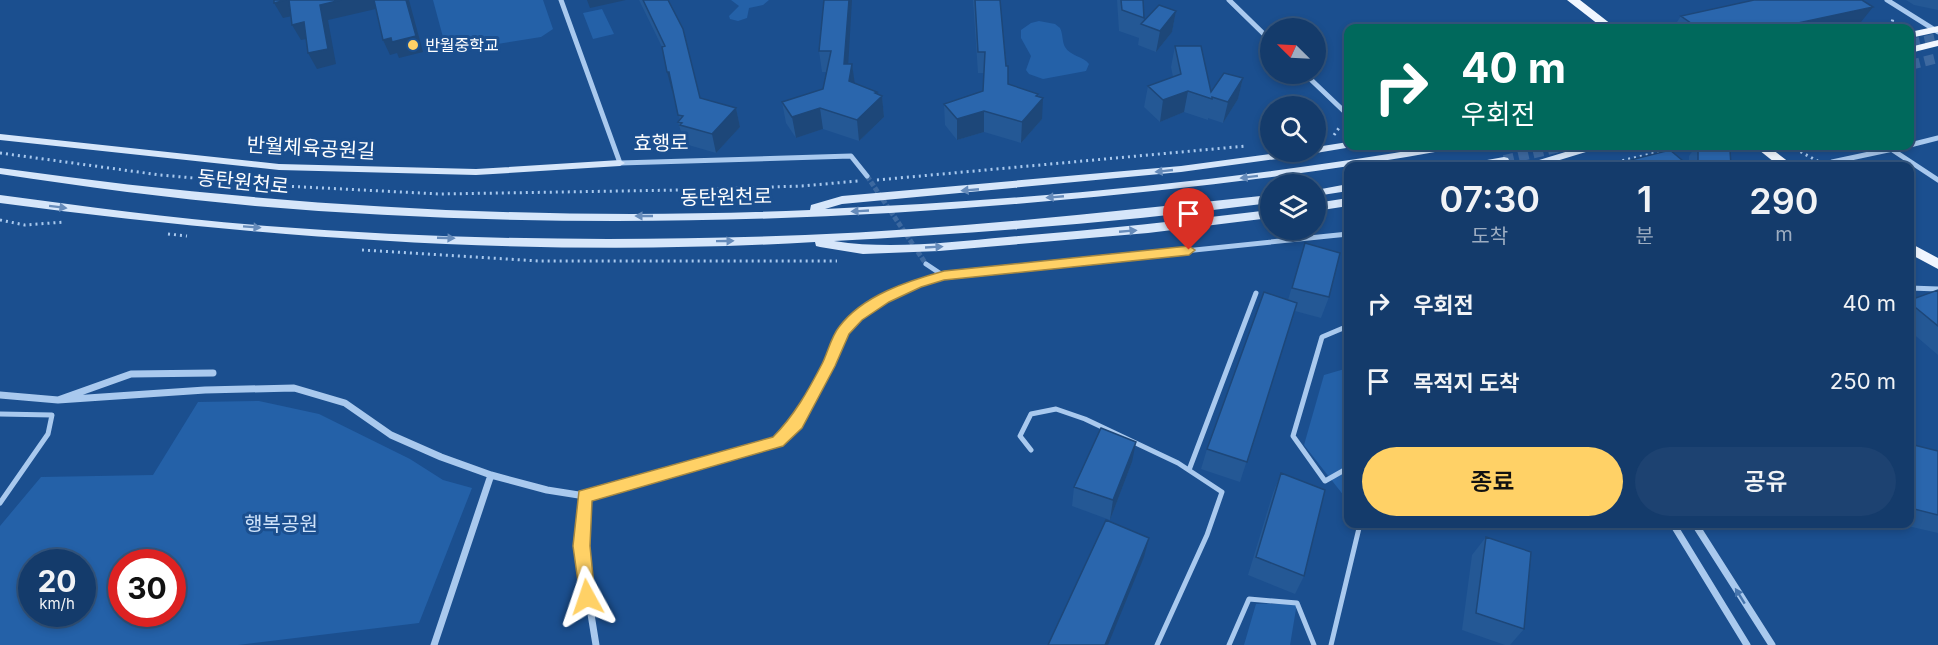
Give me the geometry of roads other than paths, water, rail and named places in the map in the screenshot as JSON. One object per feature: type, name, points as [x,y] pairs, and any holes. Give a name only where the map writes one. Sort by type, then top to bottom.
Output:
[{"type":"main road","points":[[1573,0],[1605,24]]},
{"type":"main road","points":[[1914,34],[1936,30]]},
{"type":"main road","points":[[1914,49],[1938,43]]},
{"type":"main road","name":"반월체육공원길","points":[[0,137],[279,167],[476,172],[620,164]]},
{"type":"main road","points":[[1326,148],[1344,146]]},
{"type":"main road","name":"동탄원천로","points":[[1354,162],[1430,150]]},
{"type":"main road","points":[[1551,162],[1584,150]]},
{"type":"main road","points":[[1765,150],[1782,162]]},
{"type":"main road","points":[[791,214],[842,200],[1181,169],[1260,158]]},
{"type":"main road","points":[[1493,162],[1504,160]]},
{"type":"main road","name":"동탄원천로","points":[[0,171],[178,194],[288,205],[388,211],[632,216],[791,214],[1025,200],[1177,185],[1344,163]]},
{"type":"main road","points":[[1326,191],[1344,188]]},
{"type":"main road","points":[[0,199],[166,221],[396,236],[620,243],[792,239],[995,228],[1260,200]]},
{"type":"main road","points":[[1326,205],[1344,203]]},
{"type":"main road","points":[[792,239],[863,250],[939,247],[1148,229],[1260,215]]},
{"type":"main road","points":[[1914,250],[1938,264]]},
{"type":"street","name":"효행로","points":[[561,0],[620,164],[851,156],[867,176]]},
{"type":"street","points":[[1229,0],[1260,30]]},
{"type":"street","points":[[1887,0],[1936,30]]},
{"type":"street","points":[[1315,84],[1344,111]]},
{"type":"street","points":[[1914,144],[1938,138]]},
{"type":"street","points":[[1832,162],[1886,150]]},
{"type":"street","points":[[1893,150],[1911,162]]},
{"type":"street","points":[[1914,164],[1938,180]]},
{"type":"street","points":[[926,264],[944,276],[1344,234]]},
{"type":"street","points":[[58,400],[131,374],[213,373]]},
{"type":"street","points":[[0,394],[58,400],[204,390],[294,388],[345,403],[391,435],[492,475],[547,490],[585,496],[582,546],[587,597],[596,645]]},
{"type":"street","points":[[434,645],[492,475]]},
{"type":"street","points":[[1675,528],[1747,645]]},
{"type":"street","points":[[1698,528],[1772,645]]},
{"type":"lane","points":[[585,496],[777,441],[797,423],[828,366],[843,331],[857,316],[884,299],[917,283],[944,276]]},
{"type":"lane","points":[[1914,288],[1938,289]]},
{"type":"lane","points":[[1189,470],[1256,293]]},
{"type":"lane","points":[[1344,328],[1322,337],[1293,436],[1325,481],[1344,470]]},
{"type":"lane","points":[[1030,450],[1020,436],[1031,414],[1056,409],[1085,419],[1189,470],[1221,492],[1207,535],[1157,645]]},
{"type":"lane","points":[[0,414],[52,415],[48,434],[0,503]]},
{"type":"lane","points":[[1331,645],[1359,528]]},
{"type":"lane","points":[[1229,645],[1249,598],[1297,603],[1314,645]]},
{"type":"tunnel","points":[[1914,43],[1938,38]]},
{"type":"tunnel","points":[[1914,64],[1938,58]]},
{"type":"tunnel","points":[[1504,160],[1548,150]]},
{"type":"tunnel","points":[[867,176],[926,264]]},
{"type":"place","name":"반월중학교","points":[[413,45]]},
{"type":"park label","name":"행복공원","points":[[281,524]]}]
